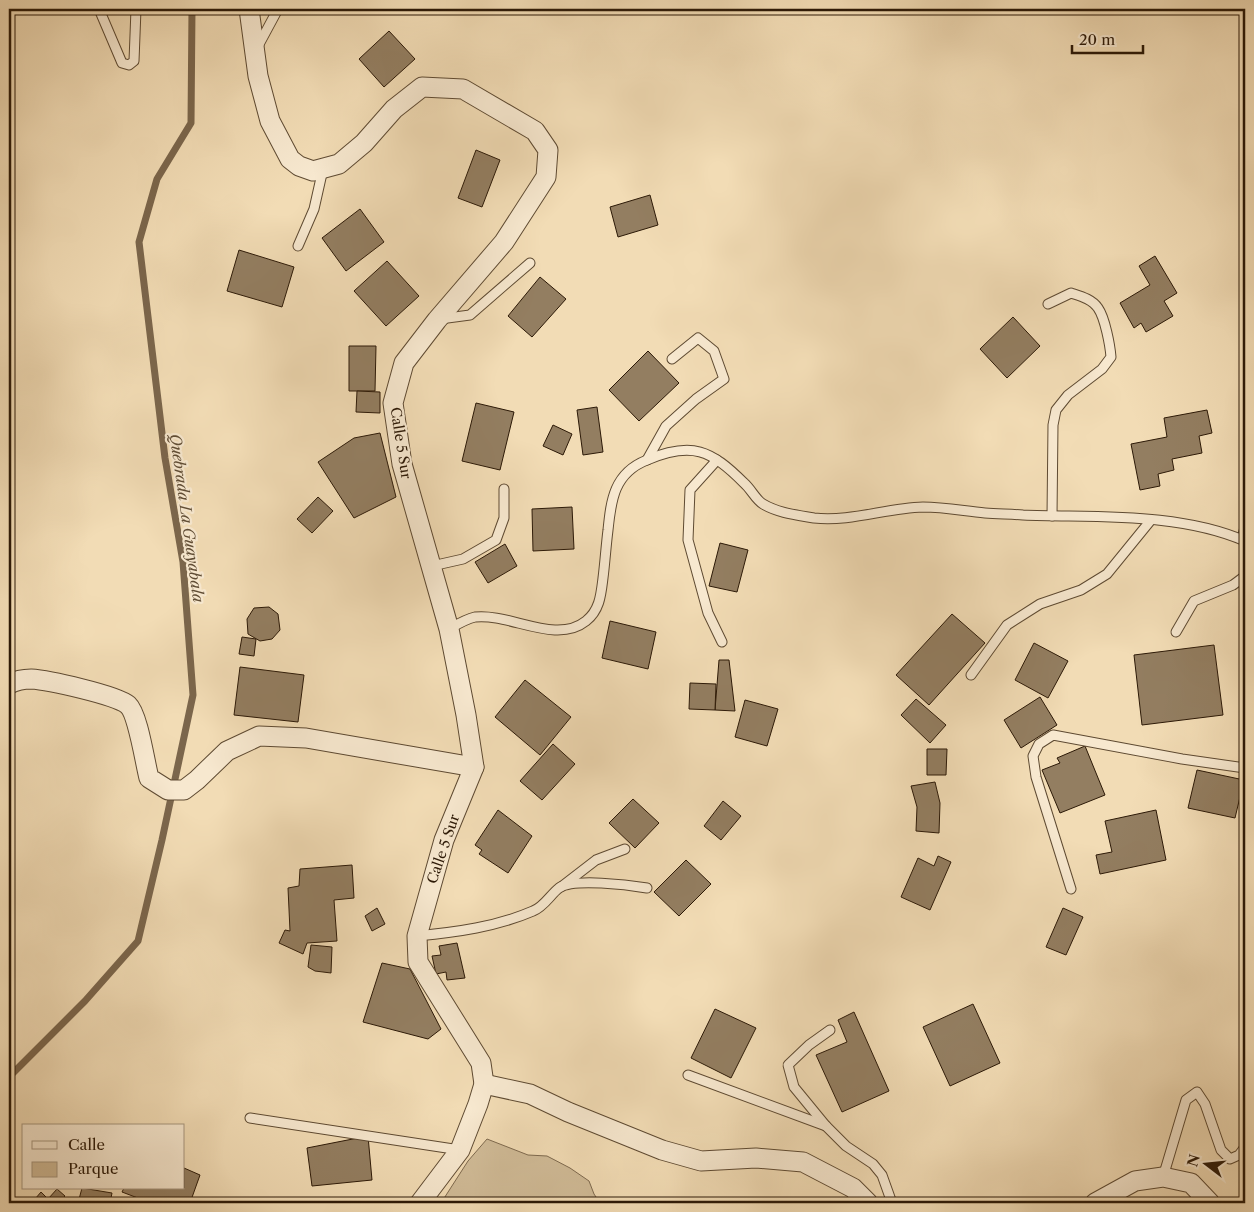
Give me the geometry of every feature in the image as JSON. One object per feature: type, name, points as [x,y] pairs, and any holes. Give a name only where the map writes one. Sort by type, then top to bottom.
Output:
[{"type":"street","name":"Calle 5 Sur","points":[[249,9],[258,76],[270,121],[290,159],[299,166],[313,171],[339,164],[364,142],[394,109],[422,87],[463,89],[535,131],[548,150],[546,176],[504,242],[437,320],[404,363],[394,403],[402,464],[449,629],[474,767],[444,840],[417,936],[418,962],[481,1063],[484,1084]]},
{"type":"street","points":[[9,684],[30,679],[54,683],[111,697],[128,705],[136,721],[149,778],[176,790],[197,780],[227,750],[259,736],[306,738],[474,767]]},
{"type":"street","points":[[420,1203],[460,1150],[484,1084],[530,1094],[568,1112],[662,1150],[701,1161],[756,1158],[803,1162],[853,1188],[868,1203]]},
{"type":"street","points":[[1094,1203],[1135,1181],[1163,1177],[1191,1183],[1210,1203]]},
{"type":"lane","points":[[99,9],[122,63],[129,65],[134,61],[136,9]]},
{"type":"lane","points":[[254,52],[278,9]]},
{"type":"lane","points":[[298,246],[314,209],[323,168]]},
{"type":"lane","points":[[437,320],[470,315],[530,263]]},
{"type":"lane","points":[[1048,304],[1071,293],[1086,297],[1098,307],[1110,342],[1111,357],[1102,369],[1068,395],[1056,410],[1053,425],[1052,516]]},
{"type":"lane","points":[[647,460],[666,426],[696,399],[724,379],[714,351],[698,338],[672,360]]},
{"type":"lane","points":[[449,629],[474,617],[503,619],[555,630],[565,630],[585,622],[591,617],[600,601],[612,497],[621,479],[628,471],[647,460],[682,449],[706,453],[717,460],[746,485],[761,504],[780,511],[818,518],[842,518],[894,509],[922,507],[953,508],[984,513],[1151,520],[1209,527],[1244,540],[1245,527]]},
{"type":"lane","points":[[717,460],[690,490],[688,540],[708,613],[722,642]]},
{"type":"lane","points":[[432,566],[463,558],[496,540],[504,518],[504,489]]},
{"type":"lane","points":[[971,675],[1007,625],[1040,604],[1081,590],[1107,574],[1151,520]]},
{"type":"lane","points":[[1176,632],[1194,601],[1233,586],[1245,576]]},
{"type":"lane","points":[[1071,889],[1036,777],[1033,756],[1039,744],[1053,735],[1182,759],[1245,768]]},
{"type":"lane","points":[[417,936],[453,933],[486,926],[536,910],[561,887],[596,860],[625,849]]},
{"type":"lane","points":[[561,887],[588,883],[626,884],[647,888]]},
{"type":"lane","points":[[830,1030],[809,1044],[788,1065],[794,1087],[826,1126],[846,1146],[872,1164],[882,1175],[892,1203]]},
{"type":"lane","points":[[688,1075],[826,1126]]},
{"type":"lane","points":[[1163,1177],[1186,1100],[1197,1092],[1205,1104],[1220,1150],[1230,1159],[1240,1155],[1245,1147]]},
{"type":"lane","points":[[250,1118],[460,1150]]},
{"type":"green space","points":[[487,1139],[528,1155],[547,1156],[570,1168],[589,1181],[600,1203],[441,1203],[468,1161]]},
{"type":"building","points":[[389,31],[415,59],[384,87],[359,59]]},
{"type":"building","points":[[476,150],[500,160],[482,207],[458,198]]},
{"type":"building","points":[[650,195],[658,225],[618,237],[610,207]]},
{"type":"building","points":[[360,209],[384,242],[346,271],[322,238]]},
{"type":"building","points":[[239,250],[294,267],[282,307],[227,291]]},
{"type":"building","points":[[1155,256],[1177,293],[1164,301],[1173,316],[1146,332],[1141,323],[1134,328],[1120,303],[1150,285],[1139,266]]},
{"type":"building","points":[[387,261],[419,296],[386,326],[354,291]]},
{"type":"building","points":[[540,277],[566,299],[532,337],[508,316]]},
{"type":"building","points":[[1013,317],[1040,346],[1007,378],[980,349]]},
{"type":"building","points":[[349,346],[376,346],[375,391],[349,391]]},
{"type":"building","points":[[648,351],[679,383],[639,421],[609,390]]},
{"type":"building","points":[[357,391],[380,392],[380,413],[356,412]]},
{"type":"building","points":[[476,403],[514,412],[500,470],[462,461]]},
{"type":"building","points":[[597,407],[603,452],[583,455],[577,410]]},
{"type":"building","points":[[1207,410],[1212,433],[1199,436],[1202,453],[1172,459],[1174,470],[1158,474],[1160,486],[1140,490],[1131,444],[1167,437],[1164,418]]},
{"type":"building","points":[[553,425],[572,434],[563,455],[543,446]]},
{"type":"building","points":[[380,433],[396,497],[354,518],[318,462],[354,438]]},
{"type":"building","points":[[318,497],[333,511],[312,533],[297,519]]},
{"type":"building","points":[[572,507],[574,549],[533,551],[532,509]]},
{"type":"building","points":[[720,543],[748,550],[737,592],[709,586]]},
{"type":"building","points":[[505,544],[517,566],[488,583],[475,562]]},
{"type":"building","points":[[269,607],[278,614],[280,630],[272,639],[260,641],[248,634],[247,619],[254,608]]},
{"type":"building","points":[[952,614],[985,643],[929,705],[896,675]]},
{"type":"building","points":[[610,621],[656,632],[648,669],[602,658]]},
{"type":"building","points":[[242,637],[256,639],[254,656],[239,654]]},
{"type":"building","points":[[1034,643],[1068,661],[1048,698],[1015,680]]},
{"type":"building","points":[[1214,645],[1223,715],[1142,725],[1134,655]]},
{"type":"building","points":[[719,660],[729,660],[735,711],[715,710]]},
{"type":"building","points":[[240,667],[304,675],[298,722],[234,715]]},
{"type":"building","points":[[525,680],[571,717],[540,755],[495,717]]},
{"type":"building","points":[[690,683],[716,684],[715,710],[689,709]]},
{"type":"building","points":[[1040,697],[1057,725],[1021,748],[1004,720]]},
{"type":"building","points":[[916,699],[946,725],[930,743],[901,715]]},
{"type":"building","points":[[745,700],[778,709],[767,746],[735,737]]},
{"type":"building","points":[[553,744],[575,764],[542,800],[520,781]]},
{"type":"building","points":[[1085,746],[1105,795],[1060,813],[1042,770],[1060,763],[1057,758]]},
{"type":"building","points":[[927,749],[947,749],[946,775],[927,775]]},
{"type":"building","points":[[1197,770],[1244,780],[1235,818],[1188,808]]},
{"type":"building","points":[[935,782],[940,803],[939,833],[916,831],[917,807],[911,786]]},
{"type":"building","points":[[633,799],[659,823],[635,848],[609,823]]},
{"type":"building","points":[[723,801],[741,816],[721,840],[704,826]]},
{"type":"building","points":[[498,810],[532,836],[508,873],[479,854],[482,850],[475,845]]},
{"type":"building","points":[[1156,810],[1166,860],[1100,874],[1096,855],[1112,852],[1105,821]]},
{"type":"building","points":[[938,856],[951,862],[930,910],[901,897],[918,858],[934,866]]},
{"type":"building","points":[[686,860],[711,884],[679,916],[654,892]]},
{"type":"building","points":[[352,865],[354,898],[334,900],[337,941],[307,943],[303,954],[279,943],[285,930],[290,931],[288,888],[299,886],[300,869]]},
{"type":"building","points":[[377,908],[385,924],[372,931],[365,916]]},
{"type":"building","points":[[1063,908],[1083,917],[1066,955],[1046,947]]},
{"type":"building","points":[[457,943],[465,978],[447,980],[446,972],[436,974],[432,956],[441,955],[439,946]]},
{"type":"building","points":[[311,945],[332,947],[331,973],[315,971],[308,967]]},
{"type":"building","points":[[382,963],[410,969],[441,1029],[428,1039],[363,1022]]},
{"type":"building","points":[[973,1004],[1000,1063],[950,1086],[923,1027]]},
{"type":"building","points":[[715,1009],[756,1028],[731,1078],[691,1058]]},
{"type":"building","points":[[854,1012],[889,1091],[842,1112],[816,1055],[847,1042],[838,1020]]},
{"type":"building","points":[[368,1136],[372,1180],[312,1186],[307,1148]]},
{"type":"building","points":[[185,1168],[200,1175],[190,1203],[151,1203],[122,1192],[123,1190],[185,1190]]},
{"type":"building","points":[[56,1190],[65,1196],[58,1203],[41,1203],[35,1199],[41,1192],[48,1199]]},
{"type":"building","points":[[81,1190],[112,1193],[110,1203],[78,1203]]},
{"type":"waterway","name":"Quebrada La Guayabala","points":[[9,1077],[85,1001],[138,941],[193,695],[183,562],[165,458],[139,242],[157,179],[191,123],[192,9]]}]
